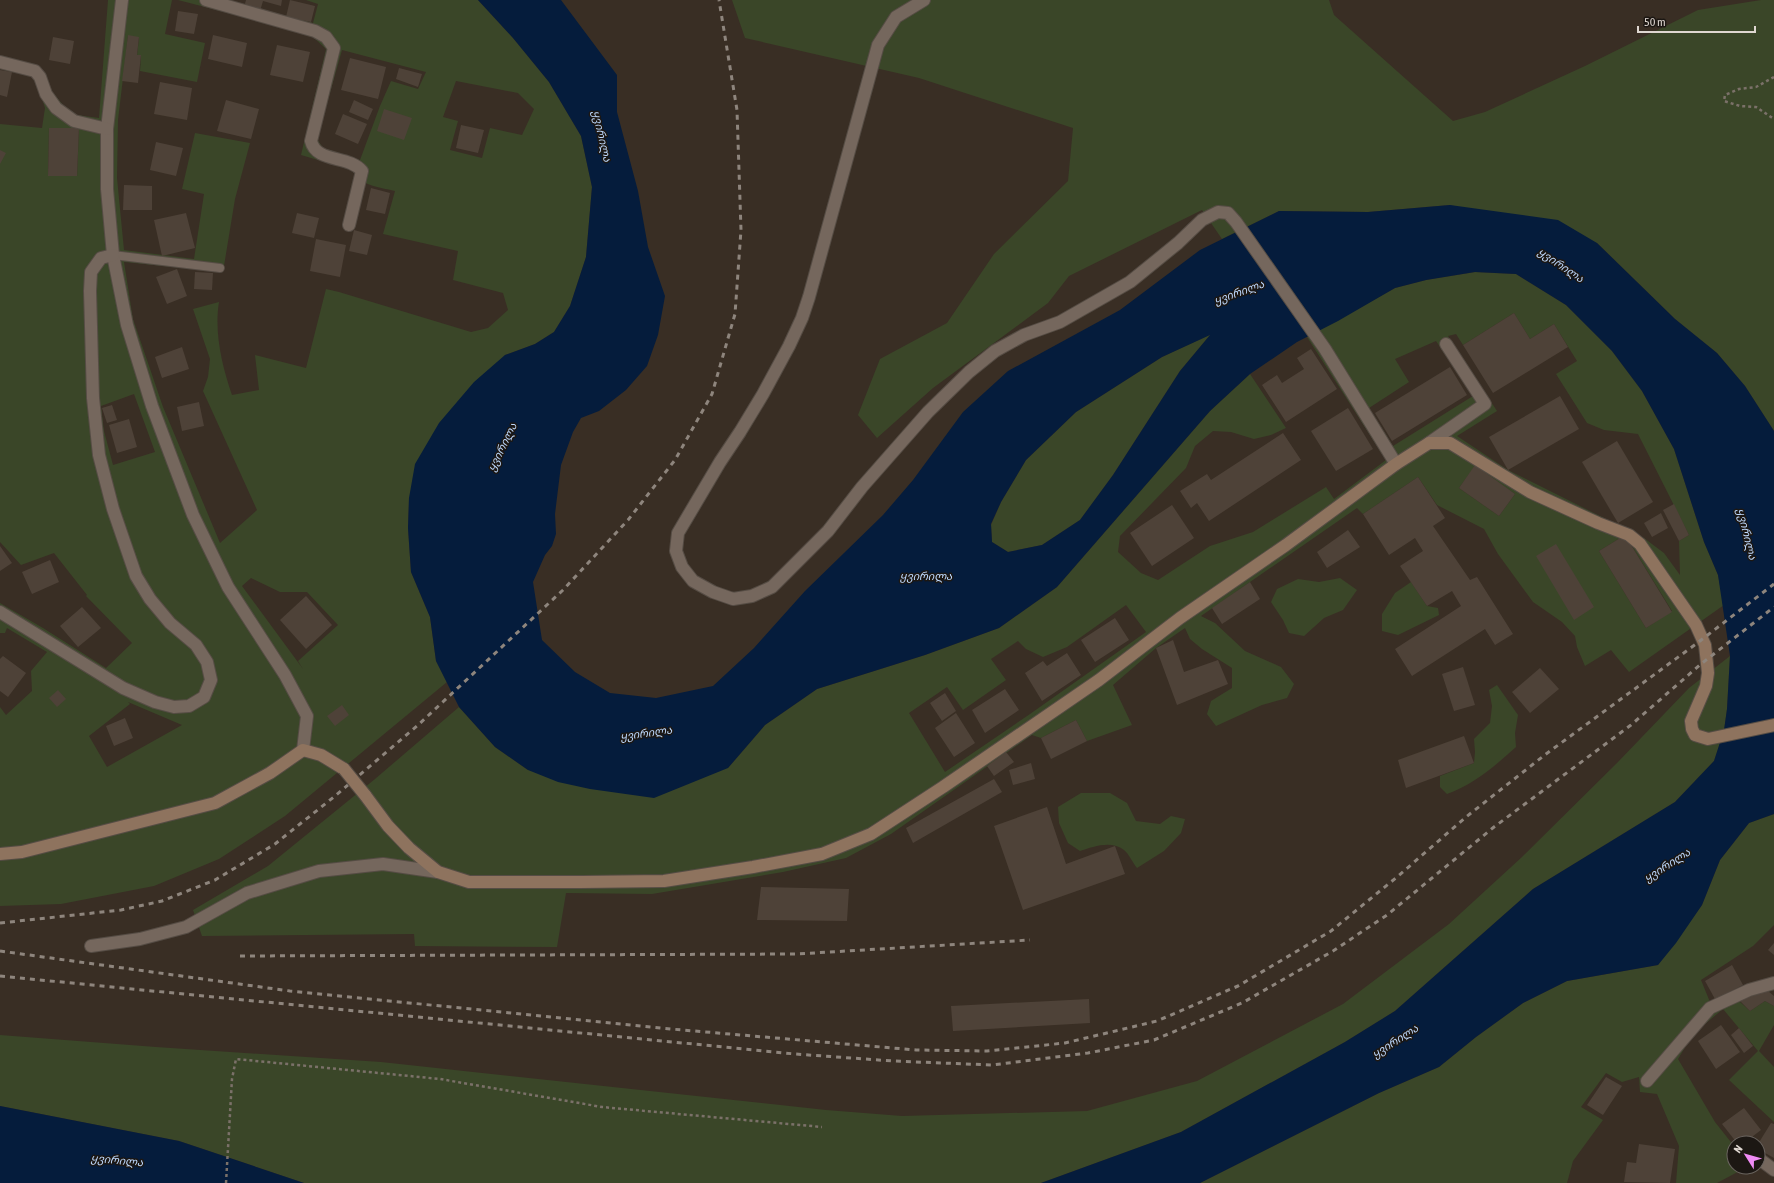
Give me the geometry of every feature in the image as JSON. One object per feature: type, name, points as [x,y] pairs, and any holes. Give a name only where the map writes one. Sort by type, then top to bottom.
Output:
[{"type":"street","points":[[122,0],[106,129],[107,189],[114,255],[127,325],[152,406],[193,515],[228,587],[285,675],[307,716],[303,750]]},
{"type":"street","points":[[206,0],[315,31],[326,37],[334,48],[311,141],[312,148],[318,153],[357,165],[362,171],[349,225]]},
{"type":"street","points":[[924,0],[896,17],[878,45],[802,318],[764,394],[720,462],[678,533],[676,551],[682,567],[693,581],[713,592],[733,599],[752,596],[772,587],[828,531],[862,487],[928,412],[969,372],[995,351],[1024,335],[1060,322],[1130,282],[1178,243],[1202,220],[1218,212],[1228,213],[1236,222],[1325,349],[1396,464]]},
{"type":"street","points":[[0,62],[35,71],[40,76],[46,94],[56,108],[74,121],[106,129]]},
{"type":"street","points":[[0,612],[123,688],[155,702],[174,707],[189,706],[204,697],[211,680],[207,662],[196,645],[170,623],[150,599],[136,576],[118,524],[99,455],[91,361],[91,272],[101,258],[114,255]]},
{"type":"street","points":[[92,946],[140,939],[186,927],[247,893],[319,871],[383,864],[438,872],[469,882],[664,881],[822,854],[864,836],[943,786],[1099,680],[1180,618],[1286,545],[1396,464],[1485,404],[1446,344]]},
{"type":"street","points":[[1429,443],[1450,443],[1530,492],[1585,518],[1629,535],[1640,544],[1696,625],[1705,645],[1708,673],[1706,686],[1692,721],[1692,729],[1695,735],[1708,739],[1774,725]]},
{"type":"street","points":[[0,854],[22,852],[215,803],[270,773],[303,750],[321,754],[344,769],[388,826],[409,848],[438,872]]},
{"type":"street","points":[[1647,1081],[1710,1008],[1749,990],[1774,983]]},
{"type":"lane","points":[[114,255],[220,268]]},
{"type":"path","points":[[1774,77],[1756,86],[1739,89],[1725,95],[1724,101],[1740,106],[1756,107],[1774,119]]},
{"type":"path","points":[[226,1183],[232,1079],[236,1059],[440,1079],[602,1107],[822,1127]]},
{"type":"green space","points":[[108,0],[172,0],[165,34],[205,43],[197,82],[140,71],[141,56],[137,55],[139,38],[128,36],[118,120],[117,178],[124,250],[194,259],[204,194],[182,189],[195,133],[250,143],[235,199],[223,272],[124,262],[133,319],[163,407],[220,543],[257,510],[203,391],[208,377],[210,359],[193,309],[219,302],[218,337],[225,372],[232,395],[259,390],[255,355],[306,368],[326,289],[471,332],[488,328],[508,310],[503,293],[453,280],[458,251],[383,234],[395,191],[365,183],[352,170],[301,155],[326,49],[313,37],[282,27],[178,0],[224,0],[313,23],[318,4],[306,0],[478,0],[513,38],[549,82],[581,136],[592,187],[586,257],[570,306],[554,332],[535,344],[505,355],[409,498],[408,528],[411,572],[430,617],[436,661],[447,682],[285,816],[219,859],[154,886],[61,904],[0,906],[0,707],[6,715],[32,691],[31,671],[47,652],[7,628],[5,633],[0,633],[0,603],[106,668],[132,643],[86,596],[87,595],[54,553],[21,565],[0,542],[0,124],[42,128],[45,108],[35,77],[0,69],[0,57],[38,66],[45,75],[50,89],[63,105],[77,115],[99,118]],"holes":[[[342,50],[426,72],[418,89],[391,81],[360,160],[323,148],[317,139]],[[456,81],[518,93],[534,109],[522,135],[490,128],[482,158],[450,150],[458,121],[443,117]],[[49,128],[79,128],[77,176],[48,175]],[[134,394],[155,452],[113,465],[104,431],[101,406]],[[251,578],[280,592],[307,592],[338,625],[298,661],[303,669],[242,586]],[[128,702],[182,725],[107,767],[89,736],[130,704]]]},
{"type":"green space","points":[[732,0],[1329,0],[1334,15],[1453,121],[1485,112],[1585,66],[1698,10],[1761,0],[1774,0],[1774,431],[1745,386],[1717,353],[1675,319],[1597,243],[1450,205],[1368,212],[1279,211],[1222,239],[1202,210],[1069,276],[1048,303],[933,388],[877,438],[858,415],[880,359],[947,323],[994,254],[1068,181],[1073,128],[919,78],[745,38]]},
{"type":"green space","points":[[1475,272],[1516,274],[1566,305],[1612,351],[1642,391],[1674,449],[1704,542],[1718,575],[1724,605],[1629,672],[1611,650],[1585,666],[1577,647],[1575,636],[1562,622],[1533,602],[1498,554],[1484,529],[1437,505],[1418,477],[1363,514],[1357,508],[1201,616],[1215,623],[1245,651],[1281,667],[1294,684],[1287,698],[1262,705],[1216,726],[1207,714],[1211,701],[1232,688],[1232,668],[1202,649],[1190,639],[1185,628],[1156,648],[1113,685],[1132,725],[1087,741],[1076,720],[1041,738],[1032,735],[891,834],[846,858],[783,872],[652,894],[566,893],[557,947],[415,946],[414,934],[202,936],[193,910],[268,866],[375,779],[459,707],[495,747],[528,770],[728,768],[765,725],[817,689],[925,655],[999,628],[1057,587],[1210,411],[1250,374],[1286,428],[1271,435],[1254,439],[1231,432],[1213,431],[1195,446],[1186,468],[1120,536],[1118,552],[1141,573],[1158,580],[1210,546],[1253,532],[1326,487],[1334,499],[1386,460],[1307,337],[1395,288],[1426,280]],"holes":[[[1514,313],[1530,339],[1554,324],[1577,361],[1556,374],[1587,423],[1604,430],[1638,434],[1689,535],[1679,541],[1680,575],[1664,553],[1644,538],[1508,470],[1457,436],[1497,411],[1448,336],[1456,334],[1463,345]],[[1436,341],[1473,396],[1393,446],[1369,408],[1409,382],[1395,359]],[[1475,466],[1515,494],[1499,516],[1459,488]],[[1625,535],[1672,611],[1646,628],[1599,551]],[[1126,605],[1146,632],[945,772],[909,713],[947,687],[963,710],[1006,680],[991,659],[1018,641],[1026,649],[1043,657],[1067,647]]]},
{"type":"green space","points":[[1211,334],[1180,371],[1113,475],[1080,520],[1042,545],[1008,552],[992,542],[991,525],[1001,502],[1026,460],[1076,412],[1162,357]]},
{"type":"green space","points":[[1340,578],[1357,590],[1343,610],[1324,618],[1304,636],[1289,633],[1283,620],[1271,602],[1277,589],[1298,579],[1319,582]]},
{"type":"green space","points":[[1411,582],[1427,606],[1438,608],[1439,615],[1398,635],[1382,631],[1382,614],[1395,593]]},
{"type":"green space","points":[[1730,656],[1727,709],[1724,731],[1714,761],[1675,802],[1533,889],[1395,1011],[1345,1042],[1181,1132],[1041,1183],[304,1183],[179,1141],[0,1106],[0,1035],[381,1062],[826,1110],[902,1116],[1087,1111],[1197,1081],[1343,1004],[1449,924],[1522,857],[1617,763],[1689,688]]},
{"type":"green space","points":[[1497,685],[1518,715],[1515,733],[1516,747],[1492,768],[1475,780],[1466,786],[1447,794],[1440,787],[1440,776],[1474,763],[1474,739],[1490,723],[1492,706],[1489,690]]},
{"type":"green space","points":[[1081,793],[1110,793],[1127,803],[1136,821],[1160,824],[1171,816],[1185,819],[1181,833],[1164,851],[1137,868],[1124,850],[1113,845],[1102,845],[1080,851],[1068,843],[1059,823],[1058,807]]},
{"type":"green space","points":[[1774,814],[1774,925],[1753,946],[1701,980],[1710,1002],[1774,978],[1774,990],[1739,1001],[1750,1011],[1765,1001],[1774,1006],[1774,1025],[1759,1051],[1774,1067],[1774,1122],[1729,1080],[1758,1051],[1723,1009],[1693,1034],[1678,1059],[1715,1122],[1726,1136],[1726,1175],[1732,1175],[1717,1183],[1676,1183],[1679,1146],[1657,1094],[1640,1092],[1639,1077],[1622,1082],[1606,1073],[1581,1107],[1603,1120],[1573,1161],[1567,1183],[1200,1183],[1379,1093],[1439,1067],[1476,1037],[1523,1003],[1567,981],[1658,965],[1702,905],[1720,860],[1749,823]]},
{"type":"water","name":"ყვირილა","points":[[478,0],[561,0],[617,75],[617,112],[638,191],[648,247],[665,296],[658,335],[647,366],[626,390],[599,411],[581,418],[573,432],[561,465],[555,514],[556,534],[552,546],[545,555],[533,582],[542,640],[575,672],[610,693],[656,698],[713,686],[754,648],[805,591],[883,515],[913,480],[963,412],[1008,371],[1120,310],[1200,250],[1279,211],[1368,212],[1450,205],[1558,220],[1597,243],[1675,319],[1717,353],[1745,386],[1774,431],[1774,814],[1749,823],[1720,860],[1702,905],[1676,943],[1658,965],[1567,981],[1523,1003],[1476,1037],[1439,1067],[1379,1093],[1200,1183],[1041,1183],[1181,1132],[1345,1042],[1395,1011],[1533,889],[1675,802],[1714,761],[1724,730],[1727,709],[1730,656],[1718,575],[1704,542],[1674,449],[1642,391],[1612,351],[1566,305],[1516,274],[1475,272],[1426,280],[1395,288],[1338,321],[1297,342],[1250,374],[1210,411],[1057,587],[999,628],[925,655],[817,689],[765,725],[728,768],[654,798],[590,789],[558,782],[528,770],[495,747],[459,707],[436,661],[430,617],[411,572],[408,528],[409,498],[415,464],[439,423],[474,382],[505,355],[535,344],[554,332],[570,306],[586,257],[592,187],[581,136],[549,82],[513,38]],"holes":[[[1210,335],[1180,371],[1113,475],[1080,520],[1042,545],[1008,552],[992,542],[991,524],[1001,502],[1026,460],[1076,412],[1162,357]]]},
{"type":"water","name":"ყვირილა","points":[[0,1106],[179,1141],[304,1183],[0,1183]]},
{"type":"building","points":[[246,0],[282,0],[281,6],[263,1],[260,11],[244,7]]},
{"type":"building","points":[[290,0],[315,6],[311,22],[286,17]]},
{"type":"building","points":[[178,11],[198,14],[194,34],[175,31]]},
{"type":"building","points":[[128,35],[139,37],[137,55],[141,55],[138,83],[122,81]]},
{"type":"building","points":[[213,35],[247,43],[242,67],[208,59]]},
{"type":"building","points":[[53,37],[74,41],[70,64],[49,60]]},
{"type":"building","points":[[277,45],[310,52],[303,82],[270,75]]},
{"type":"building","points":[[350,58],[386,67],[378,99],[341,90]]},
{"type":"building","points":[[399,68],[422,74],[418,87],[396,79]]},
{"type":"building","points":[[0,70],[12,72],[7,97],[0,95]]},
{"type":"building","points":[[160,82],[192,88],[187,120],[154,114]]},
{"type":"building","points":[[226,100],[259,109],[251,139],[217,131]]},
{"type":"building","points":[[354,100],[373,109],[368,120],[349,112]]},
{"type":"building","points":[[384,109],[412,118],[404,140],[377,131]]},
{"type":"building","points":[[343,114],[367,124],[358,144],[335,134]]},
{"type":"building","points":[[461,125],[484,130],[478,153],[456,148]]},
{"type":"building","points":[[49,128],[79,128],[77,176],[48,176]]},
{"type":"building","points":[[156,142],[183,148],[176,176],[150,170]]},
{"type":"building","points":[[0,150],[6,153],[0,164]]},
{"type":"building","points":[[124,185],[152,186],[152,210],[123,210]]},
{"type":"building","points":[[371,188],[390,193],[385,214],[366,210]]},
{"type":"building","points":[[186,213],[195,248],[162,256],[154,220]]},
{"type":"building","points":[[297,213],[319,218],[314,238],[292,233]]},
{"type":"building","points":[[354,230],[372,235],[367,255],[349,251]]},
{"type":"building","points":[[316,239],[346,245],[340,277],[310,271]]},
{"type":"building","points":[[177,269],[187,296],[167,304],[156,277]]},
{"type":"building","points":[[195,272],[213,273],[212,290],[194,289]]},
{"type":"building","points":[[1514,313],[1530,339],[1554,324],[1568,347],[1493,393],[1463,345]]},
{"type":"building","points":[[182,347],[189,369],[162,378],[155,357]]},
{"type":"building","points":[[1311,349],[1337,389],[1286,422],[1262,385],[1277,375],[1282,383],[1304,369],[1297,358]]},
{"type":"building","points":[[1450,367],[1467,395],[1392,441],[1375,413]]},
{"type":"building","points":[[1560,396],[1579,429],[1508,470],[1489,437]]},
{"type":"building","points":[[199,402],[204,426],[182,431],[177,407]]},
{"type":"building","points":[[112,405],[117,420],[107,423],[102,408]]},
{"type":"building","points":[[1348,408],[1373,449],[1336,471],[1311,431]]},
{"type":"building","points":[[129,419],[137,447],[117,453],[109,425]]},
{"type":"building","points":[[1283,433],[1301,460],[1209,521],[1197,503],[1191,508],[1180,491],[1207,474],[1211,480]]},
{"type":"building","points":[[1617,441],[1653,502],[1618,523],[1582,462]]},
{"type":"building","points":[[1475,465],[1515,494],[1499,516],[1459,488]]},
{"type":"building","points":[[1418,477],[1445,518],[1433,526],[1470,580],[1477,577],[1513,634],[1495,645],[1485,629],[1412,676],[1395,649],[1461,606],[1452,591],[1427,606],[1400,566],[1423,551],[1415,538],[1389,555],[1363,514]]},
{"type":"building","points":[[1674,504],[1689,535],[1679,541],[1663,510]]},
{"type":"building","points":[[1172,505],[1194,538],[1152,566],[1130,533]]},
{"type":"building","points":[[1661,513],[1668,528],[1652,537],[1644,523]]},
{"type":"building","points":[[1348,530],[1360,547],[1327,568],[1317,552]]},
{"type":"building","points":[[1625,535],[1672,612],[1646,628],[1599,551]]},
{"type":"building","points":[[1556,544],[1594,607],[1574,620],[1536,556]]},
{"type":"building","points":[[0,546],[12,563],[0,571]]},
{"type":"building","points":[[50,560],[59,582],[32,594],[22,572]]},
{"type":"building","points":[[1250,582],[1260,599],[1222,624],[1212,608]]},
{"type":"building","points":[[306,596],[332,625],[306,649],[280,620]]},
{"type":"building","points":[[82,607],[101,628],[78,647],[60,626]]},
{"type":"building","points":[[1115,618],[1129,640],[1095,662],[1081,640]]},
{"type":"building","points":[[1173,640],[1184,672],[1218,660],[1228,684],[1177,705],[1156,648]]},
{"type":"building","points":[[1067,653],[1081,675],[1042,701],[1025,673],[1043,661],[1047,666]]},
{"type":"building","points":[[3,656],[26,673],[8,697],[0,691],[0,659]]},
{"type":"building","points":[[1463,667],[1475,705],[1454,711],[1442,674]]},
{"type":"building","points":[[1540,668],[1559,689],[1530,713],[1512,692]]},
{"type":"building","points":[[1005,689],[1019,710],[985,733],[972,710]]},
{"type":"building","points":[[58,690],[66,699],[57,707],[49,698]]},
{"type":"building","points":[[945,693],[956,711],[942,721],[930,703]]},
{"type":"building","points":[[342,705],[349,715],[335,726],[327,716]]},
{"type":"building","points":[[956,713],[975,743],[954,757],[935,728]]},
{"type":"building","points":[[125,718],[133,738],[114,746],[106,726]]},
{"type":"building","points":[[1076,720],[1087,741],[1051,759],[1041,738]]},
{"type":"building","points":[[1464,736],[1474,763],[1406,788],[1398,760]]},
{"type":"building","points":[[1006,752],[1014,762],[994,776],[987,766]]},
{"type":"building","points":[[1031,763],[1035,779],[1013,785],[1009,770]]},
{"type":"building","points":[[994,779],[1002,792],[913,843],[906,828]]},
{"type":"building","points":[[1047,807],[1066,864],[1115,846],[1125,874],[1023,910],[994,826]]},
{"type":"building","points":[[761,887],[849,889],[847,921],[757,920]]},
{"type":"building","points":[[1774,943],[1774,955],[1768,950]]},
{"type":"building","points":[[1732,965],[1743,985],[1715,999],[1705,981]]},
{"type":"building","points":[[1768,991],[1774,996],[1774,1006],[1765,1001],[1750,1011],[1739,1000]]},
{"type":"building","points":[[1089,999],[1090,1023],[953,1031],[951,1006]]},
{"type":"building","points":[[1721,1025],[1740,1052],[1716,1069],[1698,1041]]},
{"type":"building","points":[[1739,1028],[1753,1046],[1744,1053],[1731,1035]]},
{"type":"building","points":[[1606,1077],[1622,1086],[1603,1115],[1587,1105]]},
{"type":"building","points":[[1744,1108],[1761,1130],[1754,1135],[1731,1135],[1722,1124]]},
{"type":"building","points":[[1771,1123],[1774,1124],[1774,1158],[1766,1154],[1766,1135],[1764,1135]]},
{"type":"building","points":[[1639,1144],[1675,1149],[1670,1183],[1624,1182],[1627,1162],[1636,1163]]},
{"type":"railway","points":[[0,923],[121,910],[162,901],[215,880],[275,844],[335,796],[417,726],[563,590],[628,520],[675,460],[712,394],[735,314],[741,230],[737,110],[719,0]]},
{"type":"railway","points":[[0,951],[290,991],[671,1029],[916,1050],[987,1051],[1065,1043],[1157,1021],[1238,986],[1331,931],[1397,877],[1466,817],[1546,754],[1696,644],[1774,584]]},
{"type":"railway","points":[[0,976],[795,1054],[893,1061],[992,1065],[1088,1053],[1154,1040],[1242,1003],[1333,951],[1387,915],[1494,827],[1631,725],[1701,664],[1774,607]]},
{"type":"railway","points":[[240,956],[797,954],[1030,940]]}]
